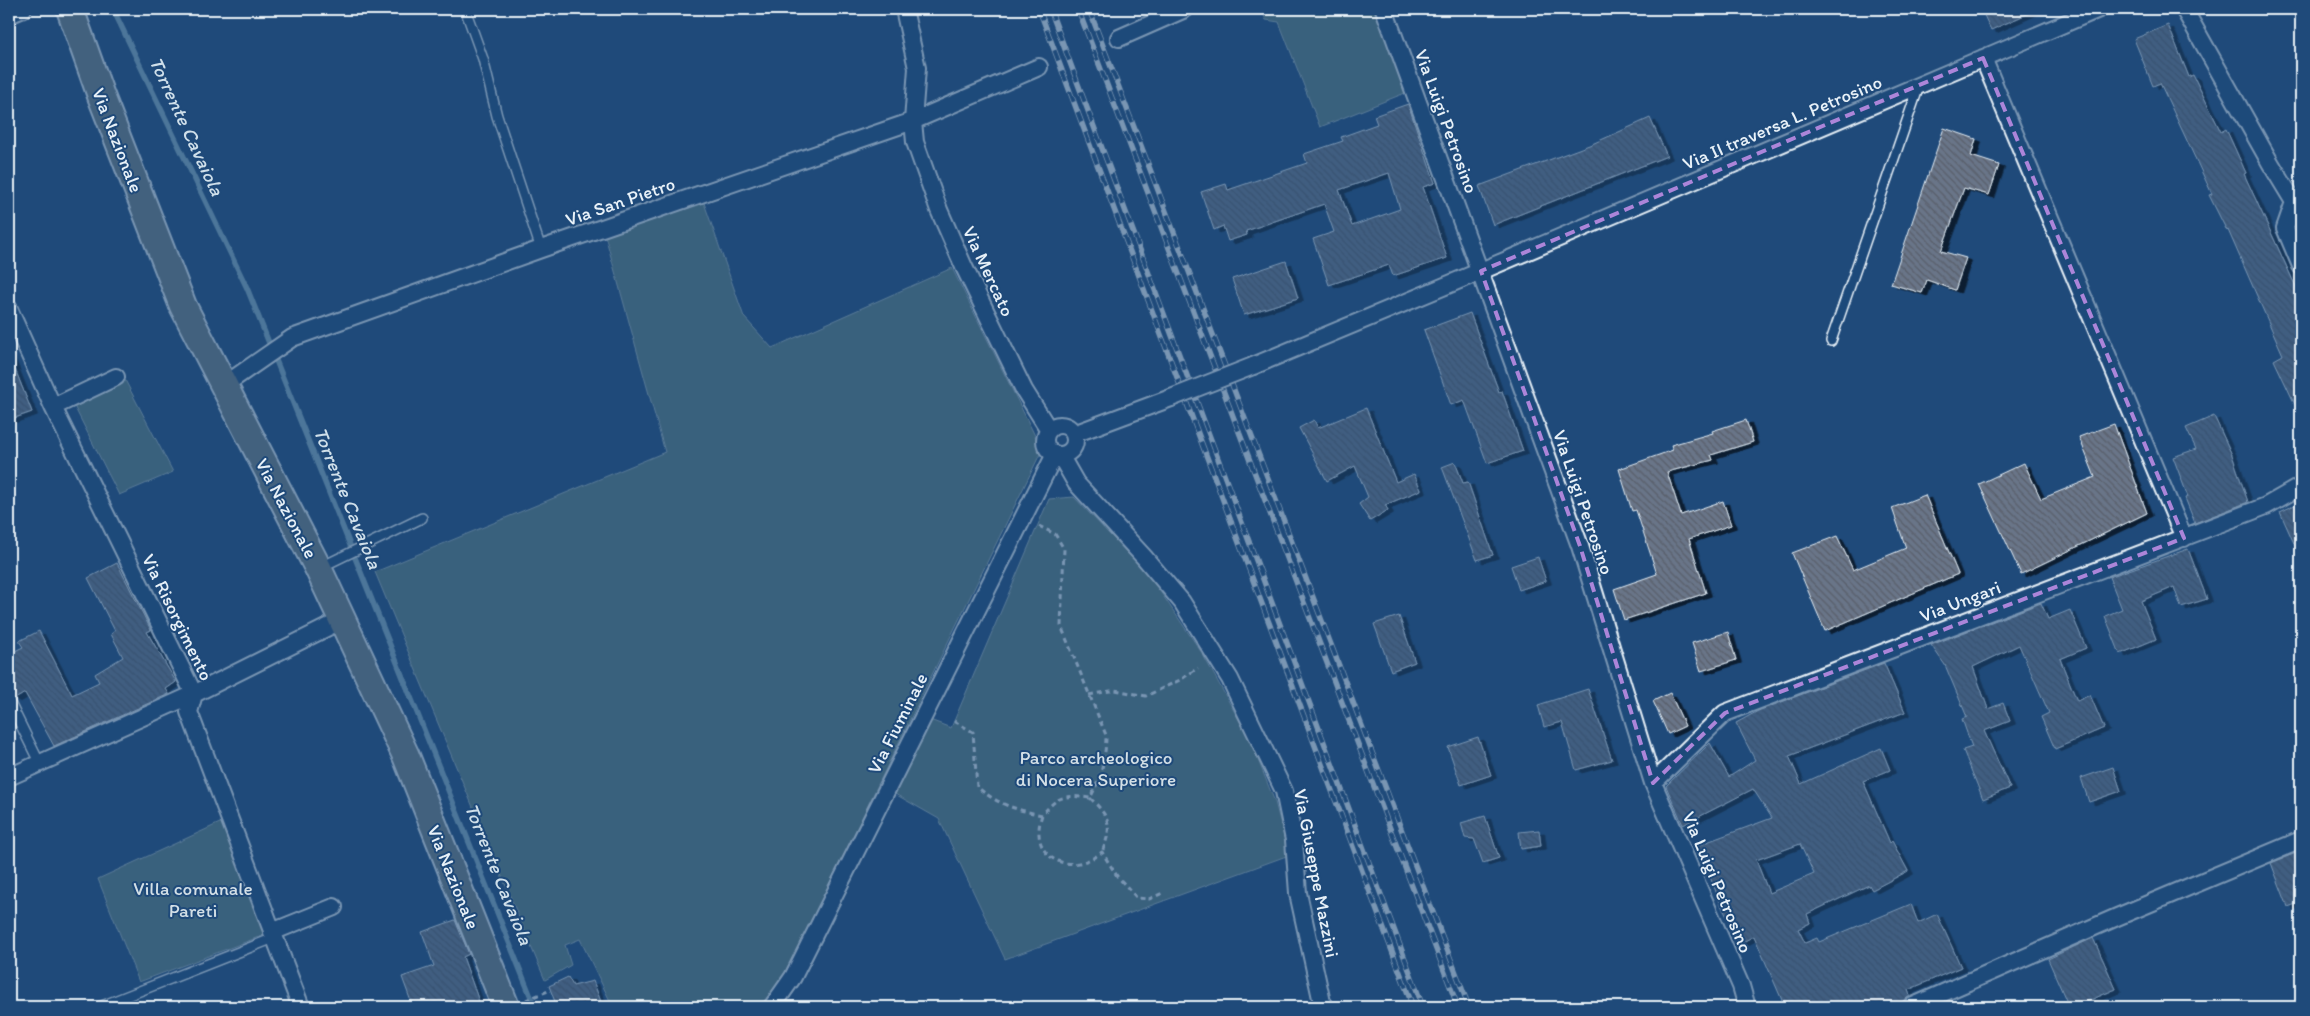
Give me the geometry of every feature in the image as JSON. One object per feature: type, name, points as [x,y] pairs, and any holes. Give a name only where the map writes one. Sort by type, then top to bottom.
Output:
[{"type":"main road","name":"Via Nazionale","points":[[70,9],[183,306],[223,386],[327,564],[342,620],[406,756],[513,1005]]},
{"type":"street","points":[[9,15],[23,9]]},
{"type":"street","name":"Via Mercato","points":[[904,9],[917,68],[913,121],[915,142],[939,210],[964,267],[1024,390],[1049,430]]},
{"type":"street","points":[[1119,38],[1185,9]]},
{"type":"street","name":"Via Luigi Petrosino","points":[[1384,9],[1580,546],[1653,783],[1740,986],[1747,1007]]},
{"type":"street","name":"Via II traversa L. Petrosino","points":[[1074,434],[1253,366],[1481,272],[2099,9]]},
{"type":"street","points":[[2184,9],[2298,205],[2285,228],[2301,266]]},
{"type":"street","points":[[1984,58],[2184,538]]},
{"type":"street","name":"Via San Pietro","points":[[223,386],[292,338],[541,249],[913,121],[1039,67]]},
{"type":"street","name":"Via Risorgimento","points":[[9,309],[53,407],[194,694],[189,712],[301,1007]]},
{"type":"street","points":[[53,407],[116,378]]},
{"type":"street","points":[[1063,425],[1072,430],[1074,434],[1073,449],[1057,455],[1047,448],[1045,444],[1046,434],[1053,426],[1063,425]]},
{"type":"street","name":"Via Fiuminale","points":[[772,1007],[793,977],[1057,455]]},
{"type":"street","name":"Via Giuseppe Mazzini","points":[[1057,455],[1076,483],[1144,557],[1182,602],[1230,679],[1284,791],[1294,840],[1298,893],[1322,1007]]},
{"type":"street","name":"Via Ungari","points":[[1653,783],[1725,712],[2266,506],[2301,486]]},
{"type":"street","points":[[9,777],[194,694],[342,620]]},
{"type":"street","points":[[1911,1007],[2116,917],[2301,840]]},
{"type":"street","points":[[273,935],[334,907]]},
{"type":"lane","points":[[465,9],[483,59],[497,116],[541,249]]},
{"type":"lane","points":[[1830,341],[1919,86]]},
{"type":"lane","points":[[327,564],[422,518]]},
{"type":"lane","points":[[9,701],[40,764]]},
{"type":"lane","points":[[99,1007],[273,935]]},
{"type":"path","points":[[1039,526],[1055,534],[1064,549],[1061,626],[1106,736],[1106,753],[1096,786],[1090,798]]},
{"type":"path","points":[[1089,695],[1115,690],[1146,696],[1180,680],[1198,668]]},
{"type":"path","points":[[954,721],[973,732],[977,787],[1003,805],[1042,815]]},
{"type":"path","points":[[1071,796],[1090,798],[1105,812],[1110,828],[1102,852],[1090,861],[1075,865],[1059,861],[1043,851],[1038,836],[1042,815],[1053,801],[1071,796]]},
{"type":"path","points":[[1102,852],[1117,876],[1137,898],[1149,899],[1163,894]]},
{"type":"path","points":[[513,1005],[546,992]]},
{"type":"highlighted area","points":[[1983,58],[2184,538],[1725,713],[1653,783],[1580,546],[1481,271]]},
{"type":"green space","points":[[1261,9],[1380,9],[1410,91],[1320,127],[1279,22],[1266,20]]},
{"type":"green space","points":[[703,200],[744,317],[772,348],[952,268],[1042,450],[781,983],[758,1007],[613,1007],[580,939],[565,945],[571,965],[545,980],[375,572],[665,452],[603,228]]},
{"type":"green space","points":[[125,380],[173,472],[119,495],[72,402]]},
{"type":"green space","name":"Parco archeologico di Nocera Superiore","points":[[1074,497],[1151,578],[1202,653],[1250,740],[1275,802],[1289,855],[1005,959],[939,819],[895,794],[930,720],[951,728],[1049,499]]},
{"type":"green space","name":"Villa comunale Pareti","points":[[222,822],[272,932],[139,982],[98,879]]},
{"type":"building","points":[[1981,9],[2038,9],[1991,30]]},
{"type":"building","points":[[2168,25],[2189,77],[2193,75],[2221,132],[2226,129],[2246,173],[2244,174],[2301,298],[2301,417],[2274,360],[2283,355],[2228,230],[2209,195],[2212,194],[2160,83],[2153,86],[2134,39]]},
{"type":"building","points":[[1408,104],[1435,183],[1423,187],[1447,258],[1393,276],[1389,265],[1329,285],[1313,239],[1334,232],[1324,204],[1246,231],[1247,235],[1228,241],[1223,226],[1214,230],[1201,192],[1226,184],[1228,190],[1307,163],[1304,154],[1343,141],[1341,137],[1377,124],[1374,116]],"holes":[[[1389,173],[1400,209],[1352,226],[1339,190]]]},
{"type":"building","points":[[1650,118],[1667,156],[1493,225],[1479,186],[1592,144]]},
{"type":"building","points":[[1944,128],[1976,139],[1971,156],[1999,165],[1989,195],[1964,188],[1941,251],[1966,258],[1955,290],[1927,280],[1922,293],[1891,284]]},
{"type":"building","points":[[1286,261],[1298,298],[1244,315],[1232,279]]},
{"type":"building","points":[[1470,313],[1499,392],[1502,391],[1523,451],[1487,463],[1464,400],[1451,405],[1424,330]]},
{"type":"building","points":[[9,354],[32,412],[9,420]]},
{"type":"building","points":[[1366,408],[1396,482],[1414,474],[1421,490],[1385,505],[1388,510],[1370,521],[1359,504],[1368,497],[1355,466],[1327,481],[1299,428],[1314,420],[1318,428]]},
{"type":"building","points":[[2214,416],[2232,455],[2248,502],[2195,523],[2185,498],[2188,497],[2173,457],[2196,449],[2186,428]]},
{"type":"building","points":[[1746,420],[1753,442],[1711,455],[1713,460],[1667,472],[1681,515],[1723,501],[1731,525],[1689,539],[1706,593],[1624,620],[1614,589],[1657,574],[1636,510],[1632,511],[1619,469],[1673,450],[1671,445],[1713,433],[1712,431]]},
{"type":"building","points":[[2114,424],[2147,513],[2021,574],[1979,484],[2024,463],[2041,499],[2095,477],[2079,437]]},
{"type":"building","points":[[1455,462],[1463,483],[1468,482],[1493,555],[1477,560],[1442,467]]},
{"type":"building","points":[[1925,495],[1958,574],[1825,631],[1792,553],[1837,536],[1853,570],[1906,548],[1892,508]]},
{"type":"building","points":[[2301,502],[2301,559],[2280,512]]},
{"type":"building","points":[[2188,549],[2207,599],[2181,607],[2174,587],[2141,601],[2156,639],[2120,654],[2105,616],[2122,609],[2109,577]]},
{"type":"building","points":[[1538,557],[1546,581],[1519,590],[1511,566]]},
{"type":"building","points":[[117,563],[151,630],[147,632],[176,682],[166,689],[169,694],[54,746],[25,693],[15,699],[9,695],[9,654],[23,647],[19,641],[39,631],[72,695],[99,682],[95,674],[123,657],[111,634],[115,631],[88,578]]},
{"type":"building","points":[[2041,603],[2048,619],[2070,610],[2086,648],[2060,659],[2077,701],[2090,695],[2104,728],[2055,749],[2041,717],[2049,713],[2019,645],[1973,667],[1988,709],[2003,703],[2010,721],[1984,731],[2010,788],[1983,799],[1963,750],[1972,747],[1962,719],[1967,717],[1945,665],[1931,645]]},
{"type":"building","points":[[1399,616],[1415,662],[1391,671],[1374,624]]},
{"type":"building","points":[[1728,632],[1736,660],[1701,671],[1692,643]]},
{"type":"building","points":[[1884,663],[1905,712],[1789,756],[1801,784],[1881,748],[1890,770],[1863,781],[1890,843],[1892,841],[1908,871],[1872,890],[1869,885],[1807,914],[1810,923],[1798,929],[1805,943],[1817,938],[1819,942],[1911,904],[1918,923],[1937,914],[1961,967],[1908,990],[1910,996],[1903,1001],[1901,1007],[1785,1007],[1754,936],[1741,943],[1723,909],[1710,877],[1708,878],[1696,846],[1772,818],[1753,789],[1683,825],[1666,786],[1710,743],[1729,777],[1755,760],[1736,723],[1758,711]],"holes":[[[1800,844],[1814,874],[1769,893],[1756,860]]]},
{"type":"building","points":[[1588,689],[1612,760],[1576,770],[1562,722],[1544,727],[1538,705]]},
{"type":"building","points":[[1670,693],[1685,726],[1668,734],[1653,701]]},
{"type":"building","points":[[1478,737],[1491,775],[1461,785],[1448,747]]},
{"type":"building","points":[[2113,767],[2121,791],[2089,802],[2081,778]]},
{"type":"building","points":[[1485,816],[1499,858],[1483,863],[1474,839],[1465,838],[1461,823]]},
{"type":"building","points":[[1539,830],[1541,846],[1521,849],[1519,832]]},
{"type":"building","points":[[2301,851],[2301,902],[2288,907],[2271,863]]},
{"type":"building","points":[[455,920],[469,954],[463,957],[481,1007],[413,1007],[402,977],[434,966],[422,932]]},
{"type":"building","points":[[2093,938],[2116,989],[2074,1007],[2069,1007],[2048,959]]},
{"type":"building","points":[[568,977],[573,986],[593,981],[603,1007],[557,1007],[549,986]]},
{"type":"waterway","name":"Torrente Cavaiola","points":[[113,9],[247,288],[535,1007]]},
{"type":"railway","points":[[1039,9],[1413,1007]]},
{"type":"railway","points":[[1050,9],[1423,1007]]},
{"type":"railway","points":[[1078,9],[1458,1007]]},
{"type":"railway","points":[[1089,9],[1469,1007]]}]
